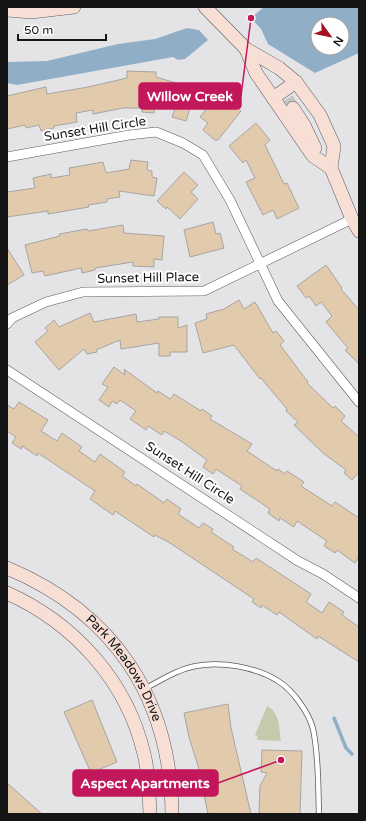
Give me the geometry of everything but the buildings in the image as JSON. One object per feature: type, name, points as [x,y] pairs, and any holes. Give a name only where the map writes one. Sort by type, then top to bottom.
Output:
[{"type":"main road","points":[[7,10],[31,12],[74,7]]},
{"type":"main road","points":[[205,7],[246,49],[279,68],[296,82],[320,115],[334,146],[327,165]]},
{"type":"main road","points":[[246,49],[256,73],[287,103],[327,165],[352,219],[359,230]]},
{"type":"main road","points":[[296,82],[287,103],[313,156],[327,165]]},
{"type":"main road","points":[[287,103],[313,105]]},
{"type":"main road","name":"Park Meadows Drive","points":[[7,568],[38,582],[62,597],[94,623],[124,657],[143,690],[163,734],[169,764],[172,814]]},
{"type":"main road","name":"Park Meadows Drive","points":[[7,593],[27,602],[54,619],[94,656],[116,686],[136,728],[144,754],[150,814]]},
{"type":"street","name":"Sunset Hill Circle","points":[[7,157],[129,135],[156,132],[183,143],[204,155],[230,200],[278,301],[359,402]]},
{"type":"street","name":"Sunset Hill Place","points":[[7,324],[12,318],[46,302],[83,292],[204,291],[352,219]]},
{"type":"street","name":"Sunset Hill Circle","points":[[7,370],[298,561],[323,574],[359,598]]},
{"type":"lane","points":[[143,690],[173,674],[196,666],[222,664],[253,670],[278,681],[291,692],[304,710],[313,728],[319,814]]},
{"type":"green space","points":[[267,706],[277,716],[281,741],[257,740],[258,737],[255,735]]},
{"type":"water","points":[[264,7],[359,7],[359,53],[315,73],[268,44],[261,29],[251,18]]},
{"type":"water","points":[[187,28],[199,30],[208,40],[185,59],[178,60],[173,57],[17,85],[7,83],[7,62],[47,61],[118,44],[155,39]]},
{"type":"waterway","points":[[334,718],[346,748],[352,754]]},
{"type":"tunnel","points":[[287,99],[293,108]]},
{"type":"place","name":"Willow Creek","points":[[251,18]]},
{"type":"place","name":"Aspect Apartments","points":[[281,760]]}]
